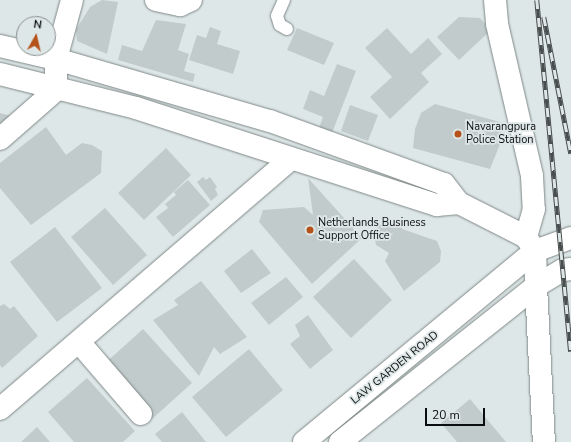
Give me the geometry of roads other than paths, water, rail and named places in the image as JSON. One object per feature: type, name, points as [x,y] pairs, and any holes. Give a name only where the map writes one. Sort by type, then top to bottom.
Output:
[{"type":"main road","points":[[0,139],[56,90],[56,59],[72,0]]},
{"type":"main road","points":[[156,0],[180,5],[191,0]]},
{"type":"main road","points":[[494,0],[497,24],[532,176],[534,209],[530,244],[536,286],[544,442]]},
{"type":"main road","points":[[0,46],[56,59],[292,128],[444,184],[459,203],[530,244],[571,238]]},
{"type":"main road","points":[[0,74],[56,90],[136,108],[437,205],[459,203]]},
{"type":"main road","points":[[0,409],[291,159]]},
{"type":"main road","name":"LAW GARDEN ROAD","points":[[304,442],[485,294],[530,244]]},
{"type":"main road","points":[[340,442],[536,286],[563,270],[571,269]]},
{"type":"main road","points":[[79,342],[141,414]]},
{"type":"lane","points":[[284,0],[277,16],[280,25],[287,29]]},
{"type":"railway","points":[[537,0],[571,351]]},
{"type":"railway","points":[[544,17],[571,153]]},
{"type":"place","name":"Navarangpura Police Station","points":[[458,134]]},
{"type":"place","name":"Netherlands Business Support Office","points":[[310,230]]}]
